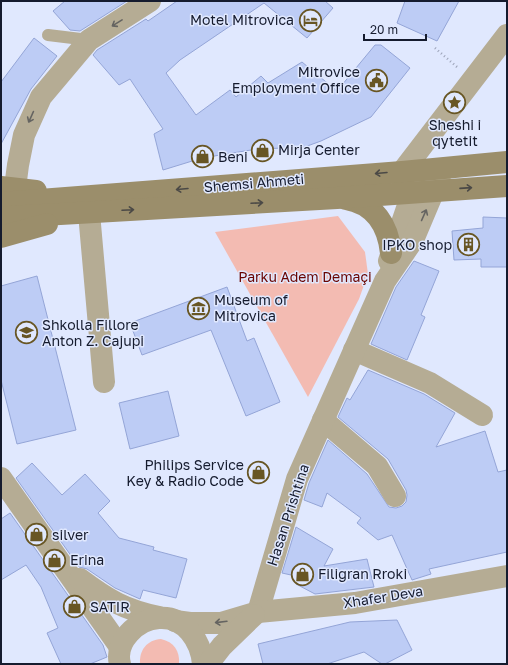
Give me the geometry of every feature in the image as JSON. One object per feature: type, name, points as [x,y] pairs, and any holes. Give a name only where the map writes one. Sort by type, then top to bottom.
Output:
[{"type":"main road","name":"Shemsi Ahmeti","points":[[1,218],[83,205],[443,167],[507,162]]},
{"type":"main road","name":"Shemsi Ahmeti","points":[[6,192],[83,205],[336,198],[507,186]]},
{"type":"main road","points":[[336,198],[348,199],[363,204],[380,218],[388,231],[391,253]]},
{"type":"main road","points":[[1,237],[83,205]]},
{"type":"street","points":[[6,192],[18,165],[24,135],[40,97],[89,40],[150,1]]},
{"type":"street","name":"Hasan Prishtina","points":[[385,281],[391,253],[413,192],[411,171],[472,81],[507,35]]},
{"type":"street","name":"Hasan Prishtina","points":[[258,612],[298,479],[385,281],[413,240],[435,190],[443,167]]},
{"type":"street","points":[[83,205],[104,382]]},
{"type":"street","points":[[354,350],[430,384],[482,415]]},
{"type":"street","points":[[323,420],[376,466],[395,496]]},
{"type":"street","points":[[1,478],[16,496],[64,567],[120,656]]},
{"type":"street","name":"Xhafer Deva","points":[[64,567],[105,598],[134,612],[190,623],[221,623],[258,612],[355,603],[507,576]]},
{"type":"street","points":[[208,664],[222,646],[258,612]]},
{"type":"street","points":[[120,656],[133,628],[142,623],[167,619],[184,625],[198,642],[203,664]]},
{"type":"lane","points":[[48,35],[89,40]]},
{"type":"path","points":[[435,48],[472,81]]},
{"type":"green space","name":"Parku Adem Demaçi","points":[[338,216],[365,252],[368,274],[359,299],[308,397],[215,232]]},
{"type":"green space","points":[[161,639],[166,640],[173,645],[177,651],[179,664],[140,664],[141,654],[145,647],[152,641]]},
{"type":"building","points":[[65,1],[127,1],[80,31],[70,30],[53,11]]},
{"type":"building","points":[[177,1],[325,1],[333,8],[307,38],[264,3],[180,60],[166,73],[196,115],[230,90],[236,97],[261,76],[268,83],[302,62],[337,91],[375,45],[381,45],[410,68],[371,117],[321,141],[288,153],[284,148],[257,149],[202,158],[163,170],[154,134],[163,129],[130,79],[119,85],[93,55],[97,50],[146,19],[148,21]]},
{"type":"building","points":[[405,1],[459,1],[437,41],[397,23]]},
{"type":"building","points":[[34,38],[57,56],[31,89],[1,144],[1,82]]},
{"type":"building","points":[[483,217],[507,218],[507,267],[481,267],[481,259],[454,260],[452,231],[483,228]]},
{"type":"building","points":[[414,261],[439,271],[421,315],[425,317],[407,360],[371,344],[396,287]]},
{"type":"building","name":"Shkolla Fillore Anton Z. Cajupi","points":[[37,276],[76,430],[17,444],[1,380],[1,286]]},
{"type":"building","points":[[227,287],[247,341],[254,338],[280,402],[246,416],[211,330],[142,355],[130,323]]},
{"type":"building","points":[[368,370],[424,394],[455,413],[436,447],[485,431],[498,472],[507,470],[507,552],[429,569],[431,574],[412,580],[392,535],[378,540],[357,523],[361,518],[327,493],[322,507],[304,500],[309,483],[328,440],[367,474],[389,507],[396,508],[402,506],[406,502],[406,490],[388,459],[338,417],[347,398],[350,400]]},
{"type":"building","points":[[168,391],[179,436],[130,449],[119,403]]},
{"type":"building","points":[[32,463],[62,495],[85,474],[110,501],[98,513],[119,538],[154,547],[153,550],[187,559],[176,598],[143,590],[140,599],[115,588],[87,569],[79,567],[16,478]]},
{"type":"building","points":[[10,513],[103,645],[107,657],[90,664],[61,664],[47,633],[58,628],[41,587],[26,565],[1,580],[1,519]]},
{"type":"building","points":[[296,527],[333,549],[324,566],[367,559],[374,587],[315,594],[296,584],[300,577],[282,573]]},
{"type":"building","points":[[397,620],[412,650],[385,664],[382,664],[364,652],[327,664],[263,664],[258,644],[350,622]]},
{"type":"place","name":"Motel Mitrovica","points":[[310,20]]},
{"type":"place","name":"Mitrovice Employment Office","points":[[376,80]]},
{"type":"place","name":"Sheshi i qytetit","points":[[455,103]]},
{"type":"place","name":"Mirja Center","points":[[262,150]]},
{"type":"place","name":"Beni","points":[[202,157]]},
{"type":"place","name":"IPKO shop","points":[[468,245]]},
{"type":"place","name":"Museum of Mitrovica","points":[[198,308]]},
{"type":"place","name":"Shkolla Fillore Anton Z. Cajupi","points":[[26,333]]},
{"type":"place","name":"Philips Service Key & Radio Code","points":[[259,473]]},
{"type":"place","name":"silver","points":[[36,535]]},
{"type":"place","name":"Erina","points":[[54,560]]},
{"type":"place","name":"Filigran Rroki","points":[[302,574]]},
{"type":"place","name":"SATIR","points":[[75,607]]}]
